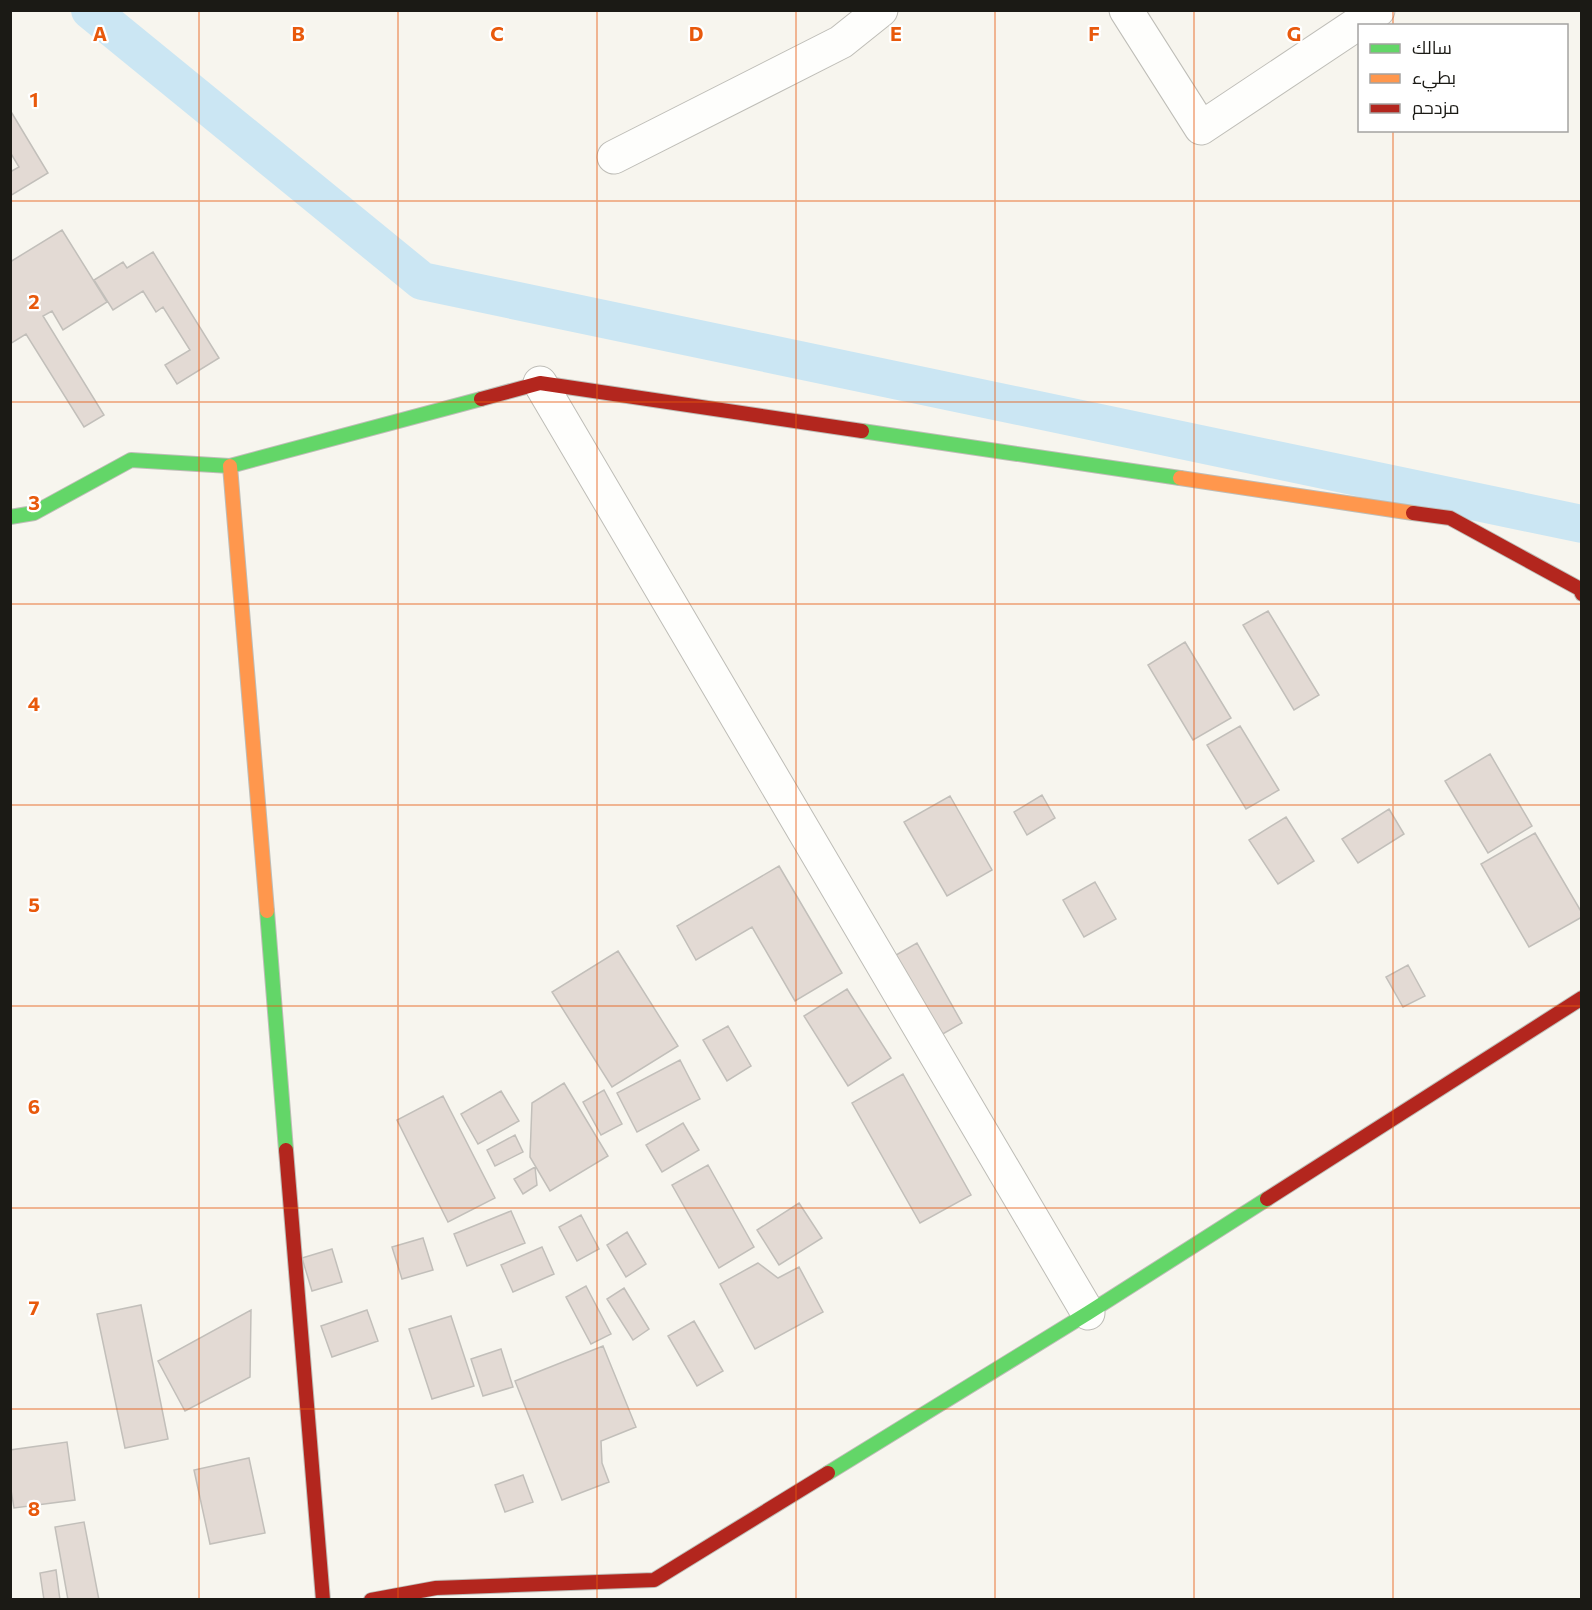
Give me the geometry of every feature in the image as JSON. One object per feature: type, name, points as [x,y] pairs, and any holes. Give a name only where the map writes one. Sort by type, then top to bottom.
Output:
[{"type":"street","points":[[614,157],[841,42],[881,10]]},
{"type":"street","points":[[1126,10],[1201,128],[1378,10]]},
{"type":"street","points":[[540,383],[1088,1313]]},
{"type":"street","points":[[10,517],[34,513],[131,460],[230,466],[540,383],[1450,518],[1580,589],[1581,594]]},
{"type":"street","points":[[230,466],[323,1599]]},
{"type":"street","points":[[371,1599],[436,1588],[652,1590],[1581,998]]},
{"type":"building","points":[[10,110],[48,173],[10,196],[10,172],[19,167],[10,152]]},
{"type":"building","points":[[62,230],[107,302],[63,330],[52,311],[43,316],[104,415],[84,427],[26,334],[10,344],[10,262]]},
{"type":"building","points":[[153,252],[219,358],[177,384],[165,365],[190,350],[163,307],[156,312],[143,291],[113,310],[94,280],[123,262],[127,268]]},
{"type":"building","points":[[1268,611],[1319,695],[1294,710],[1243,625]]},
{"type":"building","points":[[1185,642],[1231,718],[1193,740],[1148,665]]},
{"type":"building","points":[[1240,726],[1279,790],[1246,809],[1207,745]]},
{"type":"building","points":[[1490,754],[1532,826],[1488,853],[1445,781]]},
{"type":"building","points":[[1042,795],[1055,818],[1027,835],[1014,812]]},
{"type":"building","points":[[950,796],[992,870],[947,896],[904,822]]},
{"type":"building","points":[[1389,809],[1404,834],[1358,863],[1342,839]]},
{"type":"building","points":[[1286,817],[1314,861],[1278,884],[1249,840]]},
{"type":"building","points":[[1535,833],[1582,913],[1582,917],[1529,947],[1481,864]]},
{"type":"building","points":[[779,866],[842,973],[795,1001],[752,927],[696,960],[677,926]]},
{"type":"building","points":[[1095,882],[1116,919],[1084,937],[1063,900]]},
{"type":"building","points":[[917,943],[962,1023],[934,1039],[889,959]]},
{"type":"building","points":[[618,951],[678,1046],[612,1087],[552,992]]},
{"type":"building","points":[[1408,965],[1425,996],[1403,1007],[1386,977]]},
{"type":"building","points":[[847,989],[891,1058],[848,1086],[804,1016]]},
{"type":"building","points":[[728,1026],[751,1066],[727,1081],[703,1040]]},
{"type":"building","points":[[680,1060],[700,1099],[637,1132],[617,1093]]},
{"type":"building","points":[[903,1074],[971,1195],[920,1223],[852,1103]]},
{"type":"building","points":[[564,1083],[608,1156],[550,1191],[530,1157],[532,1103]]},
{"type":"building","points":[[604,1090],[622,1124],[601,1135],[583,1102]]},
{"type":"building","points":[[501,1091],[519,1121],[478,1144],[461,1114]]},
{"type":"building","points":[[443,1096],[495,1198],[448,1222],[397,1120]]},
{"type":"building","points":[[683,1123],[699,1150],[662,1172],[646,1145]]},
{"type":"building","points":[[515,1135],[523,1152],[495,1166],[487,1150]]},
{"type":"building","points":[[708,1165],[754,1247],[719,1268],[672,1185]]},
{"type":"building","points":[[535,1167],[537,1185],[523,1194],[514,1179]]},
{"type":"building","points":[[799,1203],[822,1238],[779,1265],[757,1230]]},
{"type":"building","points":[[511,1211],[525,1243],[467,1266],[454,1234]]},
{"type":"building","points":[[581,1215],[599,1249],[577,1261],[559,1227]]},
{"type":"building","points":[[627,1232],[646,1264],[626,1277],[607,1245]]},
{"type":"building","points":[[423,1238],[433,1270],[402,1279],[392,1247]]},
{"type":"building","points":[[542,1247],[554,1274],[513,1292],[501,1265]]},
{"type":"building","points":[[332,1249],[342,1282],[312,1291],[302,1258]]},
{"type":"building","points":[[758,1263],[778,1278],[799,1267],[823,1312],[755,1349],[720,1284]]},
{"type":"building","points":[[586,1286],[611,1334],[591,1344],[566,1297]]},
{"type":"building","points":[[624,1288],[649,1329],[633,1340],[607,1299]]},
{"type":"building","points":[[141,1305],[168,1439],[125,1448],[97,1314]]},
{"type":"building","points":[[251,1310],[250,1377],[185,1411],[158,1361]]},
{"type":"building","points":[[367,1310],[378,1341],[332,1357],[321,1326]]},
{"type":"building","points":[[451,1316],[474,1386],[432,1399],[409,1329]]},
{"type":"building","points":[[694,1321],[723,1371],[697,1386],[668,1336]]},
{"type":"building","points":[[603,1346],[636,1427],[601,1441],[602,1463],[609,1482],[562,1500],[515,1381]]},
{"type":"building","points":[[501,1349],[513,1387],[483,1396],[471,1359]]},
{"type":"building","points":[[67,1442],[75,1500],[14,1508],[10,1484],[10,1450]]},
{"type":"building","points":[[249,1458],[265,1533],[210,1544],[194,1470]]},
{"type":"building","points":[[523,1475],[533,1502],[505,1512],[495,1485]]},
{"type":"building","points":[[84,1522],[99,1600],[68,1600],[55,1527]]},
{"type":"building","points":[[56,1570],[60,1600],[44,1600],[40,1573]]},
{"type":"waterway","points":[[90,10],[422,281],[1582,524]]},
{"type":"traffic: fast","points":[[10,517],[34,513],[131,460],[230,466],[481,399]]},
{"type":"traffic: fast","points":[[862,431],[1180,478]]},
{"type":"traffic: fast","points":[[267,911],[286,1150]]},
{"type":"traffic: fast","points":[[828,1473],[1088,1313],[1267,1199]]},
{"type":"traffic: slow","points":[[230,466],[267,911]]},
{"type":"traffic: slow","points":[[1180,478],[1413,513]]},
{"type":"traffic: jam","points":[[481,399],[540,383],[862,431]]},
{"type":"traffic: jam","points":[[1413,513],[1450,518],[1580,589],[1582,594]]},
{"type":"traffic: jam","points":[[1267,1199],[1582,998]]},
{"type":"traffic: jam","points":[[286,1150],[323,1600]]},
{"type":"traffic: jam","points":[[371,1600],[436,1588],[654,1580],[828,1473]]}]
